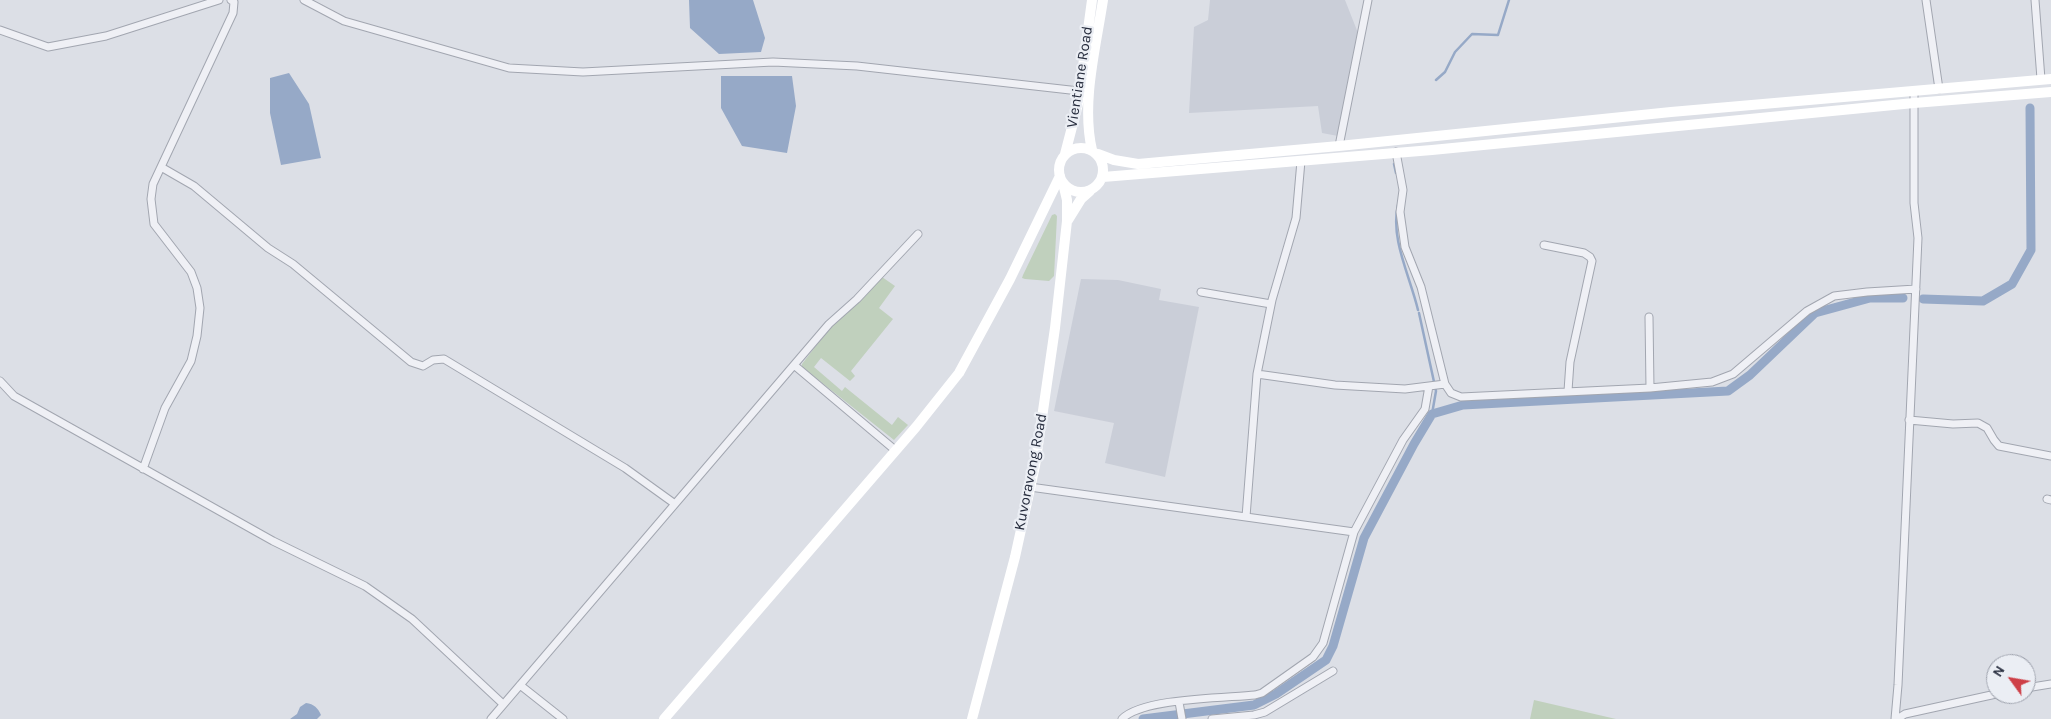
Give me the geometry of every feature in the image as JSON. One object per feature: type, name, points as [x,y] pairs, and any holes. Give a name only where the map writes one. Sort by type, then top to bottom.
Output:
[{"type":"main road","name":"Vientiane Road","points":[[1065,154],[1079,91],[1092,0]]},
{"type":"main road","points":[[1067,221],[1075,207],[1102,177],[1103,165],[1095,152],[1088,123],[1088,100],[1103,0]]},
{"type":"main road","points":[[664,719],[959,373],[1061,179],[1061,160],[1065,154],[1078,147],[1114,160],[1138,164],[1339,146],[1663,112],[2046,79]]},
{"type":"main road","points":[[1102,177],[1301,161],[1914,103],[2051,92]]},
{"type":"main road","points":[[1061,179],[1072,190],[1078,192],[1090,190]]},
{"type":"main road","name":"Kuvoravong Road","points":[[972,719],[1015,557],[1035,466],[1055,328],[1067,221],[1067,200],[1061,179]]},
{"type":"street","points":[[0,30],[48,47],[106,36],[219,0]]},
{"type":"street","points":[[143,469],[165,408],[191,361],[197,336],[200,308],[197,288],[191,272],[154,224],[151,199],[154,184],[161,167],[233,13],[234,2],[231,0]]},
{"type":"street","points":[[304,0],[347,22],[509,68],[583,72],[773,62],[857,66],[1079,91]]},
{"type":"street","points":[[1339,146],[1368,0]]},
{"type":"street","points":[[1926,0],[1939,89]]},
{"type":"street","points":[[2035,0],[2046,79]]},
{"type":"street","points":[[1914,91],[1914,203],[1918,238],[1896,719],[1906,714],[1986,696]]},
{"type":"street","points":[[1396,152],[1403,190],[1400,212],[1405,247],[1421,286],[1445,384],[1451,393],[1461,397],[1650,388],[1712,382],[1732,374],[1774,341],[1807,311],[1834,296],[1916,288]]},
{"type":"street","points":[[1246,517],[1257,374],[1271,304],[1296,218],[1301,161]]},
{"type":"street","points":[[161,167],[194,186],[268,248],[293,264],[411,362],[423,366],[433,360],[444,359],[625,468],[675,504]]},
{"type":"street","points":[[491,719],[829,324],[857,299],[918,234]]},
{"type":"street","points":[[1544,245],[1584,253],[1590,257],[1592,262],[1570,362],[1568,392]]},
{"type":"street","points":[[1201,292],[1271,304]]},
{"type":"street","points":[[1649,317],[1650,388]]},
{"type":"street","points":[[794,365],[895,450]]},
{"type":"street","points":[[1257,374],[1335,385],[1405,389],[1445,384]]},
{"type":"street","points":[[0,381],[14,396],[143,469],[273,541],[365,586],[412,619],[504,704]]},
{"type":"street","points":[[1122,719],[1140,708],[1179,702],[1255,695],[1313,657],[1323,643],[1354,532],[1404,440],[1425,409],[1429,386]]},
{"type":"street","points":[[1909,420],[1953,424],[1978,422],[1987,428],[2000,446],[2051,456]]},
{"type":"street","points":[[1030,487],[1354,532]]},
{"type":"street","points":[[1212,719],[1262,716],[1333,671]]},
{"type":"street","points":[[2036,686],[2051,684]]},
{"type":"street","points":[[520,685],[563,719]]},
{"type":"street","points":[[1179,702],[1182,719]]},
{"type":"shaded area","points":[[1210,0],[1345,0],[1358,33],[1338,136],[1322,133],[1318,106],[1189,113],[1194,27],[1208,20]]},
{"type":"shaded area","points":[[1081,279],[1118,280],[1161,289],[1159,300],[1199,307],[1165,477],[1105,463],[1114,423],[1054,411]]},
{"type":"green space","points":[[1055,214],[1057,216],[1054,276],[1049,281],[1022,278],[1052,215]]},
{"type":"green space","points":[[882,277],[895,286],[879,308],[893,319],[851,371],[855,376],[850,381],[821,358],[814,367],[842,391],[845,387],[892,425],[898,417],[908,425],[894,440],[802,367],[802,364],[831,326]]},
{"type":"green space","points":[[1534,700],[1616,719],[1530,719]]},
{"type":"water","points":[[689,0],[753,0],[765,38],[761,52],[719,54],[690,28]]},
{"type":"water","points":[[289,73],[309,104],[321,158],[281,165],[270,113],[270,78]]},
{"type":"water","points":[[721,76],[792,76],[796,106],[787,153],[742,146],[721,108]]},
{"type":"water","points":[[306,703],[319,710],[321,715],[317,719],[290,719],[297,714],[300,707]]},
{"type":"waterway","points":[[1436,80],[1445,72],[1455,52],[1472,34],[1498,35],[1509,0]]},
{"type":"waterway","points":[[1923,299],[1983,301],[2012,284],[2031,250],[2030,108]]},
{"type":"waterway","points":[[1394,164],[1396,173]]},
{"type":"waterway","points":[[1398,205],[1396,218],[1399,244],[1418,310]]},
{"type":"waterway","points":[[1143,719],[1254,705],[1276,694],[1326,660],[1333,646],[1364,538],[1432,414],[1463,405],[1728,391],[1750,375],[1815,313],[1870,298],[1903,298]]},
{"type":"waterway","points":[[1419,313],[1436,391],[1432,414]]}]
